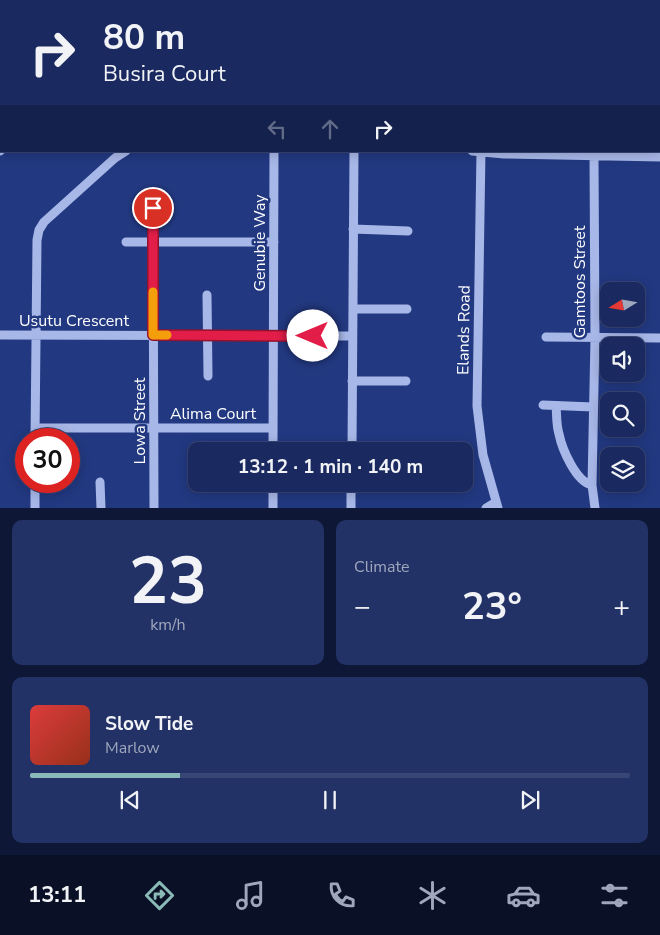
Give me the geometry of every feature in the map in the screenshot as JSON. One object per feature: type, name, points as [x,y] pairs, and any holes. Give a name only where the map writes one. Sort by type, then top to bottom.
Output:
[{"type":"street","points":[[35,428],[37,240],[39,230],[44,222],[115,158],[124,152]]},
{"type":"street","name":"Genubie Way","points":[[273,442],[274,152]]},
{"type":"street","points":[[352,442],[354,152]]},
{"type":"street","points":[[478,152],[660,157]]},
{"type":"street","name":"Elands Road","points":[[478,152],[477,406],[483,455],[497,505]]},
{"type":"street","name":"Gamtoos Street","points":[[594,156],[595,338],[592,484],[595,508]]},
{"type":"street","name":"Lowa Street","points":[[153,208],[154,508]]},
{"type":"street","points":[[353,229],[408,231]]},
{"type":"street","points":[[126,242],[274,242]]},
{"type":"street","points":[[207,295],[208,376]]},
{"type":"street","points":[[352,309],[407,309]]},
{"type":"street","name":"Usutu Crescent","points":[[0,335],[352,336]]},
{"type":"street","points":[[546,337],[660,338]]},
{"type":"street","points":[[352,381],[406,381]]},
{"type":"street","points":[[543,405],[593,408]]},
{"type":"street","points":[[556,406],[557,423],[562,443],[576,473],[582,481],[592,484]]},
{"type":"street","name":"Alima Court","points":[[80,428],[273,428]]},
{"type":"street","points":[[100,482],[100,508]]},
{"type":"street","points":[[273,492],[273,508]]},
{"type":"street","points":[[351,492],[351,508]]},
{"type":"street","points":[[35,493],[36,508]]},
{"type":"street","points":[[486,508],[497,505]]},
{"type":"slow traffic","points":[[153,292],[153,335],[167,335]]},
{"type":"route","points":[[153,208],[153,335],[313,336]]}]
